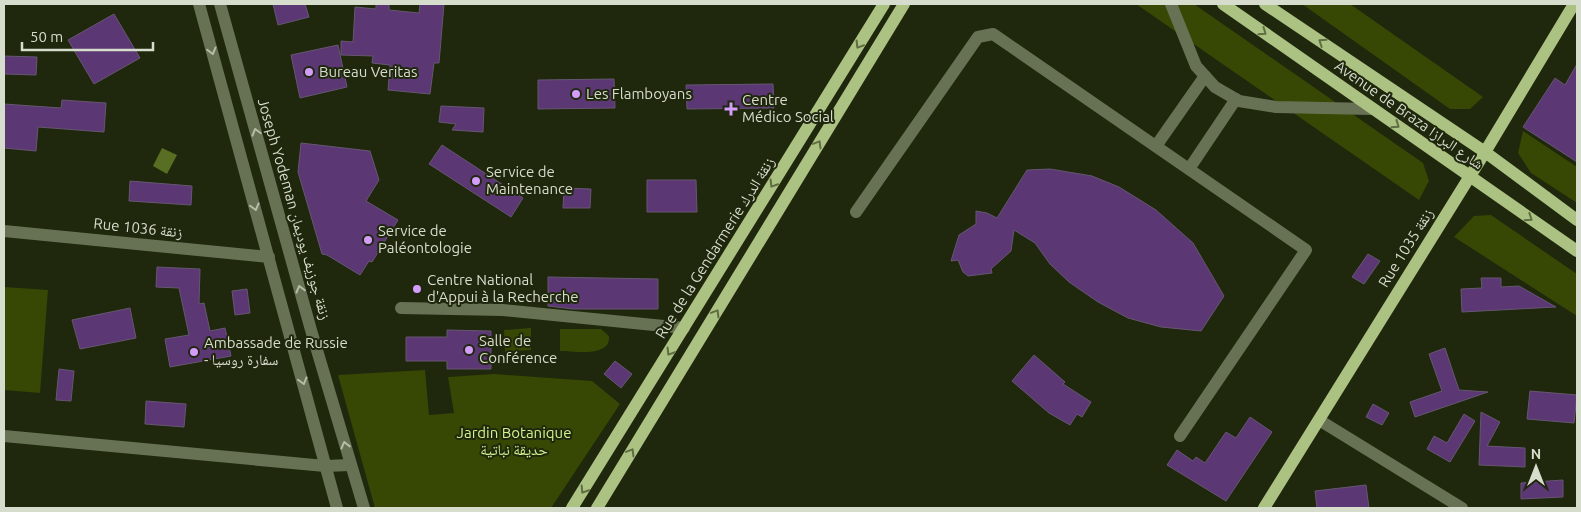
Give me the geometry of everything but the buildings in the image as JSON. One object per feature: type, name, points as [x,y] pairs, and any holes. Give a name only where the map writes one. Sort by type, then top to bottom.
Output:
[{"type":"main road","name":"Rue de la Gendarmerie زنقة الدرك","points":[[572,508],[884,4]]},
{"type":"main road","points":[[597,508],[904,4]]},
{"type":"main road","name":"Avenue de Braza شارع البرازا","points":[[1223,4],[1577,251]]},
{"type":"main road","name":"Avenue de Braza شارع البرازا","points":[[1265,4],[1485,152],[1577,220]]},
{"type":"main road","name":"Rue 1035 زنقة","points":[[1264,508],[1485,152],[1574,4]]},
{"type":"street","points":[[199,4],[337,508]]},
{"type":"street","name":"Joseph Yodeman زنقة جوزيف يوديمان","points":[[220,4],[311,330],[364,508]]},
{"type":"street","points":[[1171,4],[1196,66],[1215,87],[1236,99],[1276,107],[1372,109]]},
{"type":"street","points":[[856,212],[978,37],[987,34],[993,34],[1156,146],[1306,250],[1180,436]]},
{"type":"street","points":[[1156,146],[1205,76]]},
{"type":"street","points":[[1189,169],[1236,99]]},
{"type":"street","name":"Rue 1036 زنقة","points":[[4,231],[269,257]]},
{"type":"street","points":[[401,308],[504,310],[684,328]]},
{"type":"street","points":[[1319,420],[1462,508]]},
{"type":"street","points":[[4,436],[325,466],[350,465]]},
{"type":"green space","points":[[1136,4],[1194,4],[1423,163],[1429,181],[1419,200]]},
{"type":"green space","points":[[1302,4],[1350,4],[1483,97],[1470,109],[1450,109]]},
{"type":"green space","points":[[1523,131],[1577,167],[1577,203],[1531,173],[1518,153]]},
{"type":"green space","points":[[1491,215],[1577,274],[1577,316],[1454,237],[1474,216]]},
{"type":"green space","points":[[4,287],[48,290],[40,393],[4,390]]},
{"type":"green space","points":[[531,328],[531,350],[505,352],[504,330]]},
{"type":"green space","points":[[560,329],[601,329],[609,336],[608,343],[604,348],[590,352],[560,351]]},
{"type":"green space","name":"Jardin Botanique حديقة نباتية","points":[[425,370],[429,415],[454,413],[448,377],[494,374],[592,381],[620,404],[551,508],[375,508],[338,375]]},
{"type":"shaded area","points":[[162,148],[177,155],[167,174],[153,166]]},
{"type":"place","name":"Bureau Veritas","points":[[309,72]]},
{"type":"place","name":"Les Flamboyans","points":[[576,94]]},
{"type":"place","name":"Centre Médico Social","points":[[731,109]]},
{"type":"place","name":"Service de Maintenance","points":[[476,181]]},
{"type":"place","name":"Service de Paléontologie","points":[[368,240]]},
{"type":"place","name":"Centre National d'Appui à la Recherche","points":[[417,289]]},
{"type":"place","name":"Salle de Conférence","points":[[469,350]]},
{"type":"place","name":"Ambassade de Russie - سفارة روسيا","points":[[194,352]]}]
